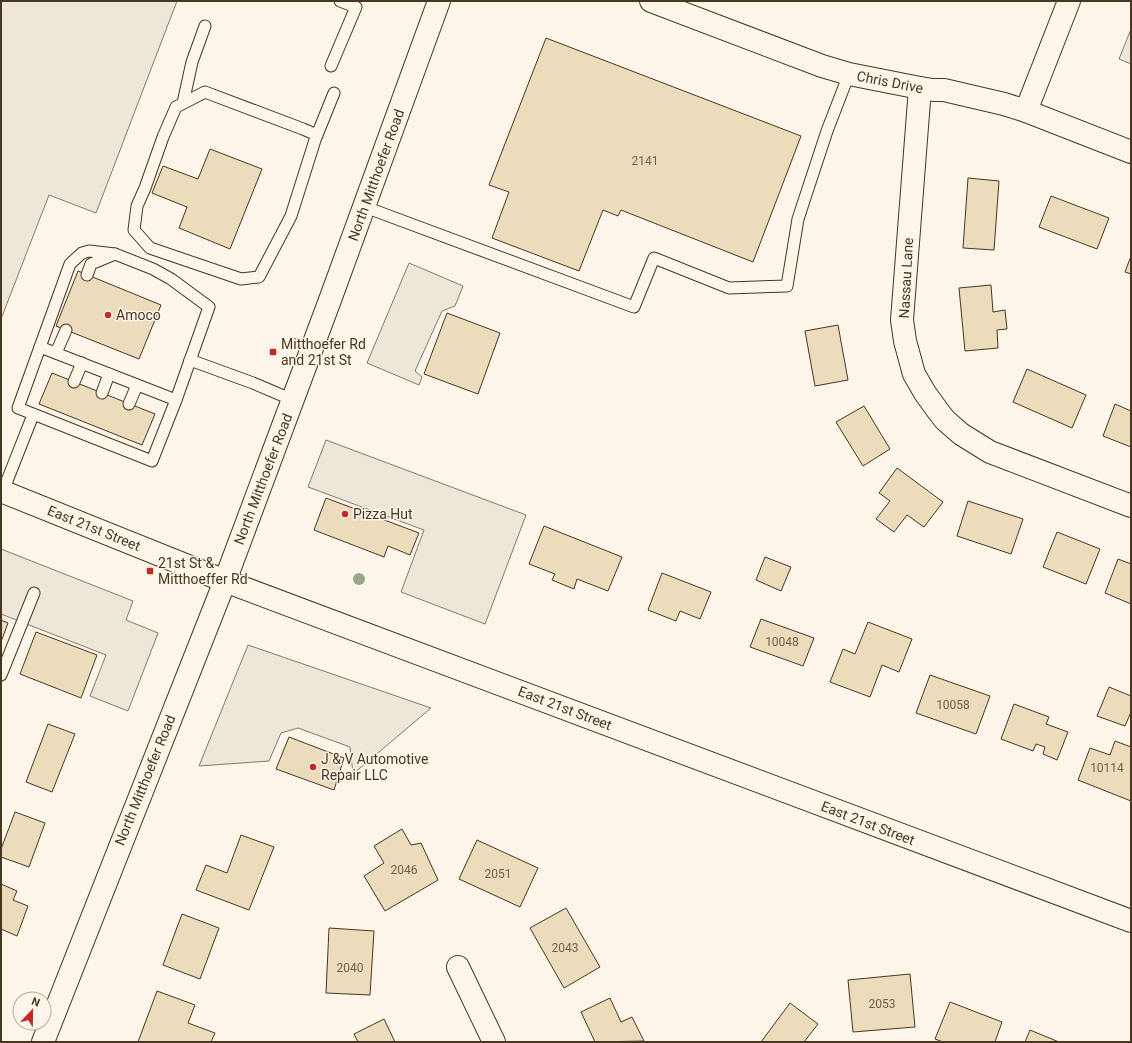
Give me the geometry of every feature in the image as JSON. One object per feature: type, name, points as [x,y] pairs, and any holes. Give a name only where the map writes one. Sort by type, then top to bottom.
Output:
[{"type":"main road","name":"North Mitthoefer Road","points":[[43,1042],[225,581],[439,1]]},
{"type":"main road","name":"Chris Drive","points":[[651,1],[822,66],[849,74],[920,88],[944,90],[1004,104],[1026,111],[1131,152]]},
{"type":"main road","points":[[1026,111],[1069,1]]},
{"type":"main road","name":"Nassau Lane","points":[[920,88],[902,320],[905,341],[914,374],[924,393],[945,420],[962,434],[990,452],[1131,506]]},
{"type":"main road","name":"East 21st Street","points":[[2,491],[225,581],[1131,922]]},
{"type":"main road","points":[[458,967],[494,1042]]},
{"type":"lane","points":[[331,66],[356,7],[340,1]]},
{"type":"lane","points":[[183,103],[192,62],[205,26]]},
{"type":"lane","points":[[364,207],[634,307],[654,258],[730,288],[787,286],[798,219],[827,131],[849,74]]},
{"type":"lane","points":[[317,135],[205,92],[183,103],[176,107],[163,137],[145,188],[136,206],[134,230],[150,248],[241,279],[259,277],[291,216],[317,135],[334,93]]},
{"type":"lane","points":[[89,251],[115,254],[153,269],[171,279],[209,307],[176,400],[152,461],[115,440],[60,419],[33,415],[18,408],[70,264],[82,253],[89,251]]},
{"type":"lane","points":[[87,275],[91,264],[115,254]]},
{"type":"lane","points":[[56,353],[66,330]]},
{"type":"lane","points":[[40,347],[176,400]]},
{"type":"lane","points":[[190,360],[253,383],[293,400]]},
{"type":"lane","points":[[74,382],[82,363]]},
{"type":"lane","points":[[102,393],[109,374]]},
{"type":"lane","points":[[129,404],[137,385]]},
{"type":"lane","points":[[2,491],[33,415]]},
{"type":"lane","points":[[1,675],[34,593]]},
{"type":"shaded area","points":[[1,1],[177,1],[96,213],[49,195],[1,319]]},
{"type":"shaded area","points":[[1131,29],[1131,64],[1119,59]]},
{"type":"shaded area","points":[[409,263],[463,286],[455,306],[442,311],[415,371],[422,377],[419,385],[367,363]]},
{"type":"shaded area","points":[[326,440],[526,515],[485,624],[401,592],[424,530],[308,487]]},
{"type":"shaded area","points":[[1,549],[133,601],[126,620],[158,633],[128,711],[90,696],[106,655],[1,614]]},
{"type":"shaded area","points":[[248,645],[431,708],[353,774],[350,747],[298,728],[281,733],[269,761],[199,766]]},
{"type":"building","points":[[546,38],[801,136],[753,262],[621,210],[618,216],[603,210],[579,271],[492,238],[509,192],[489,185]]},
{"type":"building","points":[[210,149],[262,169],[230,249],[179,228],[187,207],[152,193],[163,166],[198,179]]},
{"type":"building","points":[[968,178],[999,181],[994,250],[963,248]]},
{"type":"building","points":[[1051,196],[1109,218],[1097,249],[1039,227]]},
{"type":"building","points":[[1131,256],[1131,274],[1125,272]]},
{"type":"building","name":"Amoco","points":[[78,271],[161,305],[139,359],[56,326]]},
{"type":"building","points":[[991,285],[993,312],[1005,310],[1007,329],[997,330],[998,348],[965,351],[959,288]]},
{"type":"building","points":[[447,313],[500,333],[478,394],[424,374]]},
{"type":"building","points":[[838,325],[848,380],[815,386],[805,331]]},
{"type":"building","points":[[1027,369],[1086,395],[1072,428],[1013,402]]},
{"type":"building","points":[[52,373],[155,414],[142,445],[39,404]]},
{"type":"building","points":[[1115,404],[1131,411],[1131,447],[1103,436]]},
{"type":"building","points":[[864,406],[890,449],[863,466],[836,422]]},
{"type":"building","points":[[897,468],[943,502],[924,527],[907,515],[894,532],[876,519],[890,501],[879,493]]},
{"type":"building","name":"Pizza Hut","points":[[326,498],[419,533],[410,555],[388,546],[384,557],[314,530]]},
{"type":"building","points":[[968,501],[1023,519],[1011,554],[957,536]]},
{"type":"building","points":[[544,526],[622,557],[608,591],[577,579],[574,589],[552,580],[555,574],[529,564]]},
{"type":"building","points":[[1057,532],[1100,549],[1086,584],[1043,567]]},
{"type":"building","points":[[765,557],[791,567],[781,591],[756,580]]},
{"type":"building","points":[[1118,559],[1131,564],[1131,604],[1105,593]]},
{"type":"building","points":[[662,573],[711,592],[700,619],[680,611],[676,621],[648,610]]},
{"type":"building","points":[[761,619],[814,638],[803,666],[750,647]]},
{"type":"building","points":[[1,620],[8,623],[1,642]]},
{"type":"building","points":[[868,622],[912,639],[899,672],[882,665],[870,697],[830,682],[843,649],[855,654]]},
{"type":"building","points":[[36,632],[97,655],[81,698],[20,674]]},
{"type":"building","points":[[930,675],[990,696],[976,734],[916,713]]},
{"type":"building","points":[[1109,687],[1131,696],[1131,712],[1125,726],[1097,716]]},
{"type":"building","points":[[1014,704],[1049,717],[1046,724],[1068,732],[1057,760],[1043,754],[1045,747],[1036,744],[1033,751],[1001,739]]},
{"type":"building","points":[[48,724],[75,734],[52,792],[26,782]]},
{"type":"building","points":[[289,737],[344,758],[334,790],[276,769]]},
{"type":"building","points":[[1115,741],[1131,747],[1131,801],[1078,780],[1090,748],[1110,755]]},
{"type":"building","points":[[15,812],[45,823],[29,867],[1,857],[1,849]]},
{"type":"building","points":[[402,829],[411,845],[421,843],[438,880],[385,911],[364,876],[384,863],[374,846]]},
{"type":"building","points":[[241,835],[274,847],[249,910],[196,890],[206,865],[227,873]]},
{"type":"building","points":[[477,840],[538,868],[520,907],[459,879]]},
{"type":"building","points":[[1,884],[17,891],[13,900],[28,906],[17,936],[1,929]]},
{"type":"building","points":[[566,908],[600,967],[564,988],[530,928]]},
{"type":"building","points":[[182,914],[219,928],[200,979],[163,965]]},
{"type":"building","points":[[329,928],[374,931],[370,995],[326,993]]},
{"type":"building","points":[[910,974],[915,1027],[853,1032],[848,980]]},
{"type":"building","points":[[157,991],[195,1005],[188,1023],[215,1033],[211,1042],[138,1042]]},
{"type":"building","points":[[610,998],[621,1022],[632,1017],[644,1041],[595,1042],[581,1012]]},
{"type":"building","points":[[950,1002],[1002,1022],[995,1042],[943,1042],[935,1039]]},
{"type":"building","points":[[790,1003],[818,1024],[804,1042],[761,1042]]},
{"type":"building","points":[[384,1019],[395,1042],[358,1042],[354,1034]]},
{"type":"building","points":[[1030,1030],[1059,1042],[1025,1042]]},
{"type":"place","name":"Amoco","points":[[108,315]]},
{"type":"place","name":"Mitthoefer Rd and 21st St","points":[[273,352]]},
{"type":"place","name":"Pizza Hut","points":[[345,514]]},
{"type":"place","name":"21st St & Mitthoeffer Rd","points":[[150,571]]},
{"type":"place","name":"J & V Automotive Repair LLC","points":[[313,767]]}]
